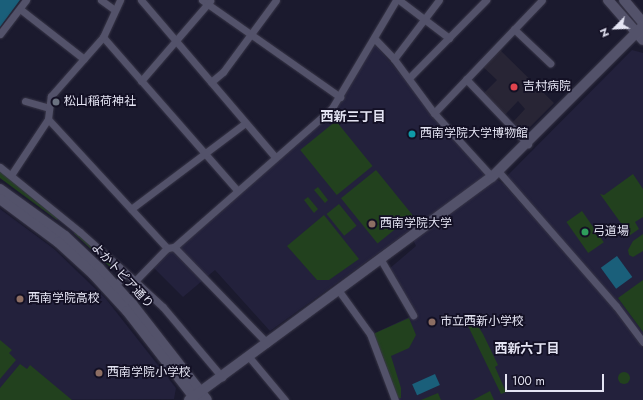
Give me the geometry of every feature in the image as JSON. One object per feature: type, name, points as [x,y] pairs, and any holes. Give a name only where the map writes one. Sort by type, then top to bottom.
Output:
[{"type":"street","points":[[0,34],[26,0]]},
{"type":"street","points":[[101,0],[115,10]]},
{"type":"street","points":[[11,176],[48,119],[51,96],[103,37],[120,0]]},
{"type":"street","points":[[141,0],[275,157]]},
{"type":"street","points":[[211,82],[223,72],[276,0]]},
{"type":"street","points":[[135,281],[171,247],[332,108],[397,0],[449,38]]},
{"type":"street","points":[[394,59],[439,0]]},
{"type":"street","points":[[409,78],[486,0]]},
{"type":"street","points":[[434,113],[542,0]]},
{"type":"street","points":[[197,398],[222,377],[338,290],[496,175],[641,33],[608,0]]},
{"type":"street","points":[[624,0],[643,23]]},
{"type":"street","points":[[141,81],[177,42],[207,1],[340,97]]},
{"type":"street","points":[[20,8],[84,60]]},
{"type":"street","points":[[514,29],[550,63]]},
{"type":"street","points":[[103,37],[237,190]]},
{"type":"street","points":[[374,38],[394,59],[434,113],[496,175],[616,306],[643,342]]},
{"type":"street","points":[[466,79],[528,144]]},
{"type":"street","points":[[25,101],[49,108]]},
{"type":"street","points":[[48,119],[131,209],[267,343]]},
{"type":"street","points":[[131,209],[245,123]]},
{"type":"street","points":[[0,167],[80,232],[163,307],[222,377]]},
{"type":"street","name":"よかトピア通り","points":[[0,189],[64,236],[116,285],[197,398]]},
{"type":"street","name":"よかトピア通り","points":[[0,199],[58,242],[93,274],[127,311],[197,398]]},
{"type":"street","points":[[381,260],[413,315]]},
{"type":"street","points":[[116,285],[125,273]]},
{"type":"street","points":[[338,290],[370,334],[395,400]]},
{"type":"street","points":[[249,357],[285,400]]},
{"type":"shaded area","name":"西南学院大学","points":[[373,42],[483,171],[504,184],[613,307],[643,348],[643,400],[398,400],[373,334],[413,315],[389,269],[416,246],[409,231],[270,331],[215,270],[183,297],[152,266],[168,251],[179,245],[336,110]]},
{"type":"shaded area","name":"吉村病院","points":[[499,49],[554,103],[524,133],[513,122],[525,109],[518,101],[505,115],[483,94],[497,80],[482,66]]},
{"type":"shaded area","points":[[632,50],[643,53],[643,338],[508,180],[508,175]]},
{"type":"shaded area","points":[[0,209],[54,249],[106,299],[176,388],[174,399],[0,400]]},
{"type":"green space","points":[[336,121],[373,166],[337,195],[300,150]]},
{"type":"green space","points":[[0,170],[59,217],[57,220],[0,178]]},
{"type":"green space","points":[[376,170],[413,215],[378,243],[341,198]]},
{"type":"green space","points":[[633,174],[643,189],[643,217],[635,222],[639,229],[626,238],[625,236],[628,233],[600,194],[604,195]]},
{"type":"green space","points":[[318,187],[328,200],[325,203],[314,190]]},
{"type":"green space","points":[[308,197],[318,209],[314,213],[304,200]]},
{"type":"green space","points":[[339,204],[357,226],[344,236],[327,214]]},
{"type":"green space","name":"弓道場","points":[[582,211],[604,242],[588,253],[566,222]]},
{"type":"green space","points":[[324,215],[359,259],[329,280],[317,280],[287,246]]},
{"type":"green space","points":[[76,231],[114,266],[112,269],[74,233]]},
{"type":"green space","points":[[643,234],[643,251],[633,257],[629,255],[628,250],[633,241]]},
{"type":"green space","points":[[643,280],[643,332],[618,298]]},
{"type":"green space","points":[[470,314],[483,334],[498,365],[495,367],[506,392],[501,394],[469,328],[462,319]]},
{"type":"green space","points":[[409,318],[416,335],[409,348],[391,356],[401,388],[401,398],[397,398],[373,334]]},
{"type":"green space","points":[[0,340],[12,350],[9,353],[16,360],[0,379]]},
{"type":"green space","points":[[20,364],[27,369],[30,365],[72,400],[0,400],[0,388]]},
{"type":"green space","points":[[622,372],[626,372],[630,378],[626,384],[622,384],[618,380],[618,376]]},
{"type":"green space","points":[[490,391],[494,400],[473,400]]},
{"type":"green space","points":[[438,393],[441,400],[421,400]]},
{"type":"water","points":[[0,0],[20,0],[0,27]]},
{"type":"water","points":[[617,256],[632,277],[616,289],[601,268]]},
{"type":"water","points":[[435,374],[440,385],[417,395],[412,384]]},
{"type":"place","name":"吉村病院","points":[[514,87]]},
{"type":"place","name":"松山稲荷神社","points":[[56,102]]},
{"type":"place","name":"西南学院大学博物館","points":[[412,134]]},
{"type":"place","name":"西南学院大学","points":[[372,224]]},
{"type":"place","name":"弓道場","points":[[585,232]]},
{"type":"place","name":"西南学院高校","points":[[20,299]]},
{"type":"place","name":"市立西新小学校","points":[[432,322]]},
{"type":"place","name":"西南学院小学校","points":[[99,373]]},
{"type":"district","name":"西新三丁目","points":[[353,117]]},
{"type":"district","name":"西新六丁目","points":[[527,349]]}]
